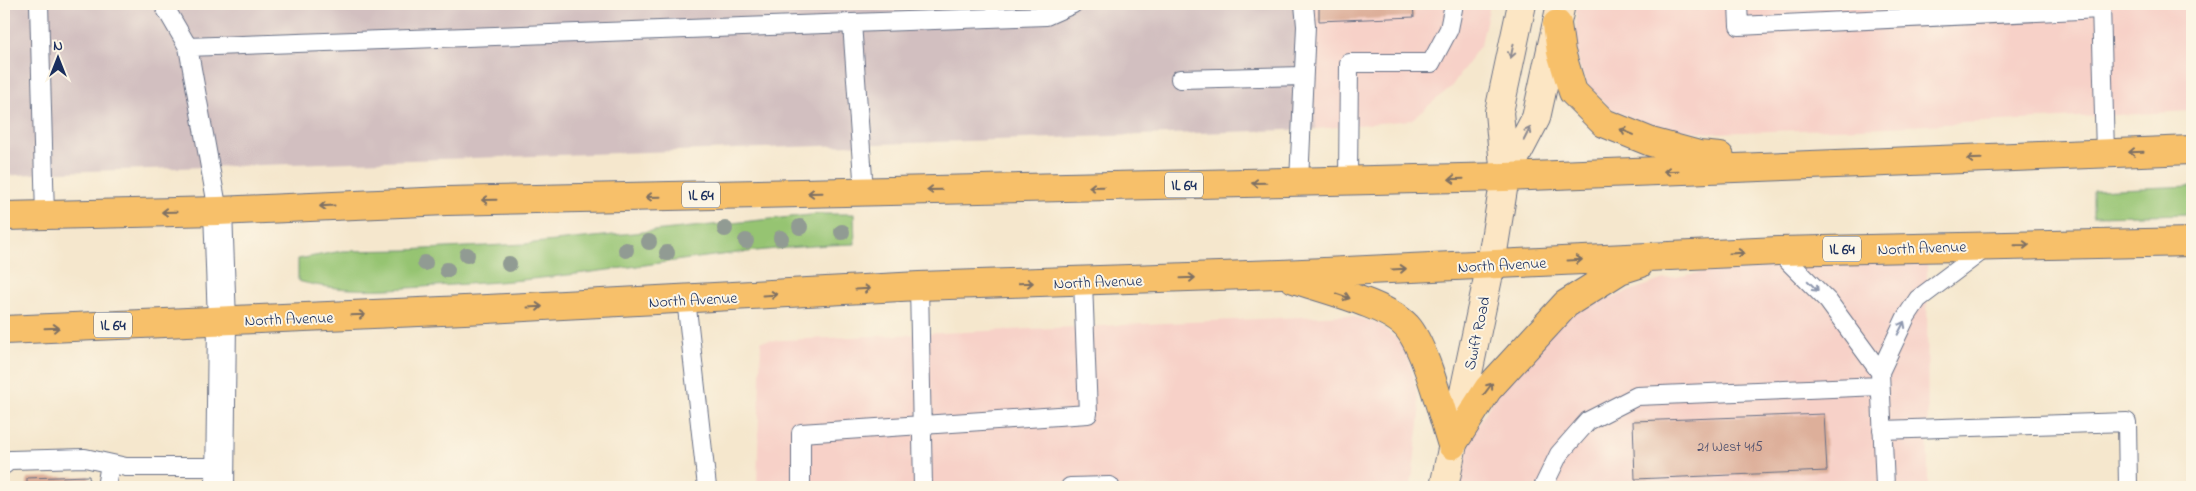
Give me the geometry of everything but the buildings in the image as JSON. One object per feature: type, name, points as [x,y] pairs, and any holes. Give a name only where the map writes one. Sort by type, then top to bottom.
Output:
[{"type":"main road","points":[[1559,14],[1561,52],[1573,92],[1604,123],[1651,142],[1699,155],[1812,166]]},
{"type":"main road","name":"IL 64","points":[[4,216],[218,211],[446,201],[1505,177],[2192,150]]},
{"type":"main road","name":"North Avenue","points":[[4,330],[686,299],[919,286],[1281,274],[1778,251],[2192,242]]},
{"type":"main road","points":[[1452,445],[1488,389],[1566,304],[1620,270],[1661,256]]},
{"type":"main road","points":[[1281,274],[1386,311],[1409,329],[1422,353],[1452,445]]},
{"type":"street","name":"Swift Road","points":[[1444,487],[1491,264],[1505,177],[1499,112],[1522,4]]},
{"type":"street","name":"Swift Road","points":[[1505,177],[1536,118],[1559,14]]},
{"type":"street","points":[[218,211],[222,321],[221,477]]},
{"type":"lane","points":[[39,4],[45,215]]},
{"type":"lane","points":[[163,4],[188,47],[218,211]]},
{"type":"lane","points":[[188,47],[1046,16],[1073,4]]},
{"type":"lane","points":[[1299,182],[1304,4]]},
{"type":"lane","points":[[1348,181],[1348,63],[1431,63],[1449,28],[1454,4]]},
{"type":"lane","points":[[1738,4],[1739,26],[2101,6],[2105,153]]},
{"type":"lane","points":[[852,23],[864,192]]},
{"type":"lane","points":[[1180,79],[1303,76]]},
{"type":"lane","points":[[1885,487],[1880,379],[1906,318],[1918,299],[1989,245]]},
{"type":"lane","points":[[1778,251],[1828,301],[1880,379]]},
{"type":"lane","points":[[801,487],[801,433],[1088,414],[1083,282]]},
{"type":"lane","points":[[919,286],[923,487]]},
{"type":"lane","points":[[686,299],[707,487]]},
{"type":"lane","points":[[1543,487],[1558,454],[1588,421],[1637,396],[1880,379]]},
{"type":"lane","points":[[1882,430],[2126,422],[2128,487]]},
{"type":"lane","points":[[6,462],[85,458],[126,467],[221,477]]},
{"type":"lane","points":[[106,487],[110,464]]},
{"type":"lane","points":[[1070,487],[1110,486]]},
{"type":"shaded area","points":[[4,4],[1310,4],[1316,129],[61,172],[4,176]]},
{"type":"shaded area","points":[[1310,4],[1490,4],[1481,44],[1451,87],[1411,120],[1316,129]]},
{"type":"shaded area","points":[[1576,4],[2192,4],[2192,111],[1889,127],[1711,133],[1667,128],[1631,119],[1608,107],[1588,85],[1579,66],[1576,39]]},
{"type":"shaded area","points":[[1927,257],[1928,487],[1458,487],[1472,435],[1509,373],[1573,311],[1664,279],[1762,262]]},
{"type":"shaded area","points":[[1346,315],[1379,323],[1405,347],[1415,381],[1420,415],[1411,487],[757,487],[761,341]]},
{"type":"green space","points":[[2192,186],[2192,214],[2093,216],[2093,190]]},
{"type":"green space","points":[[820,214],[854,214],[855,244],[774,249],[522,280],[413,288],[336,288],[298,281],[298,259],[342,251],[525,244]]}]
